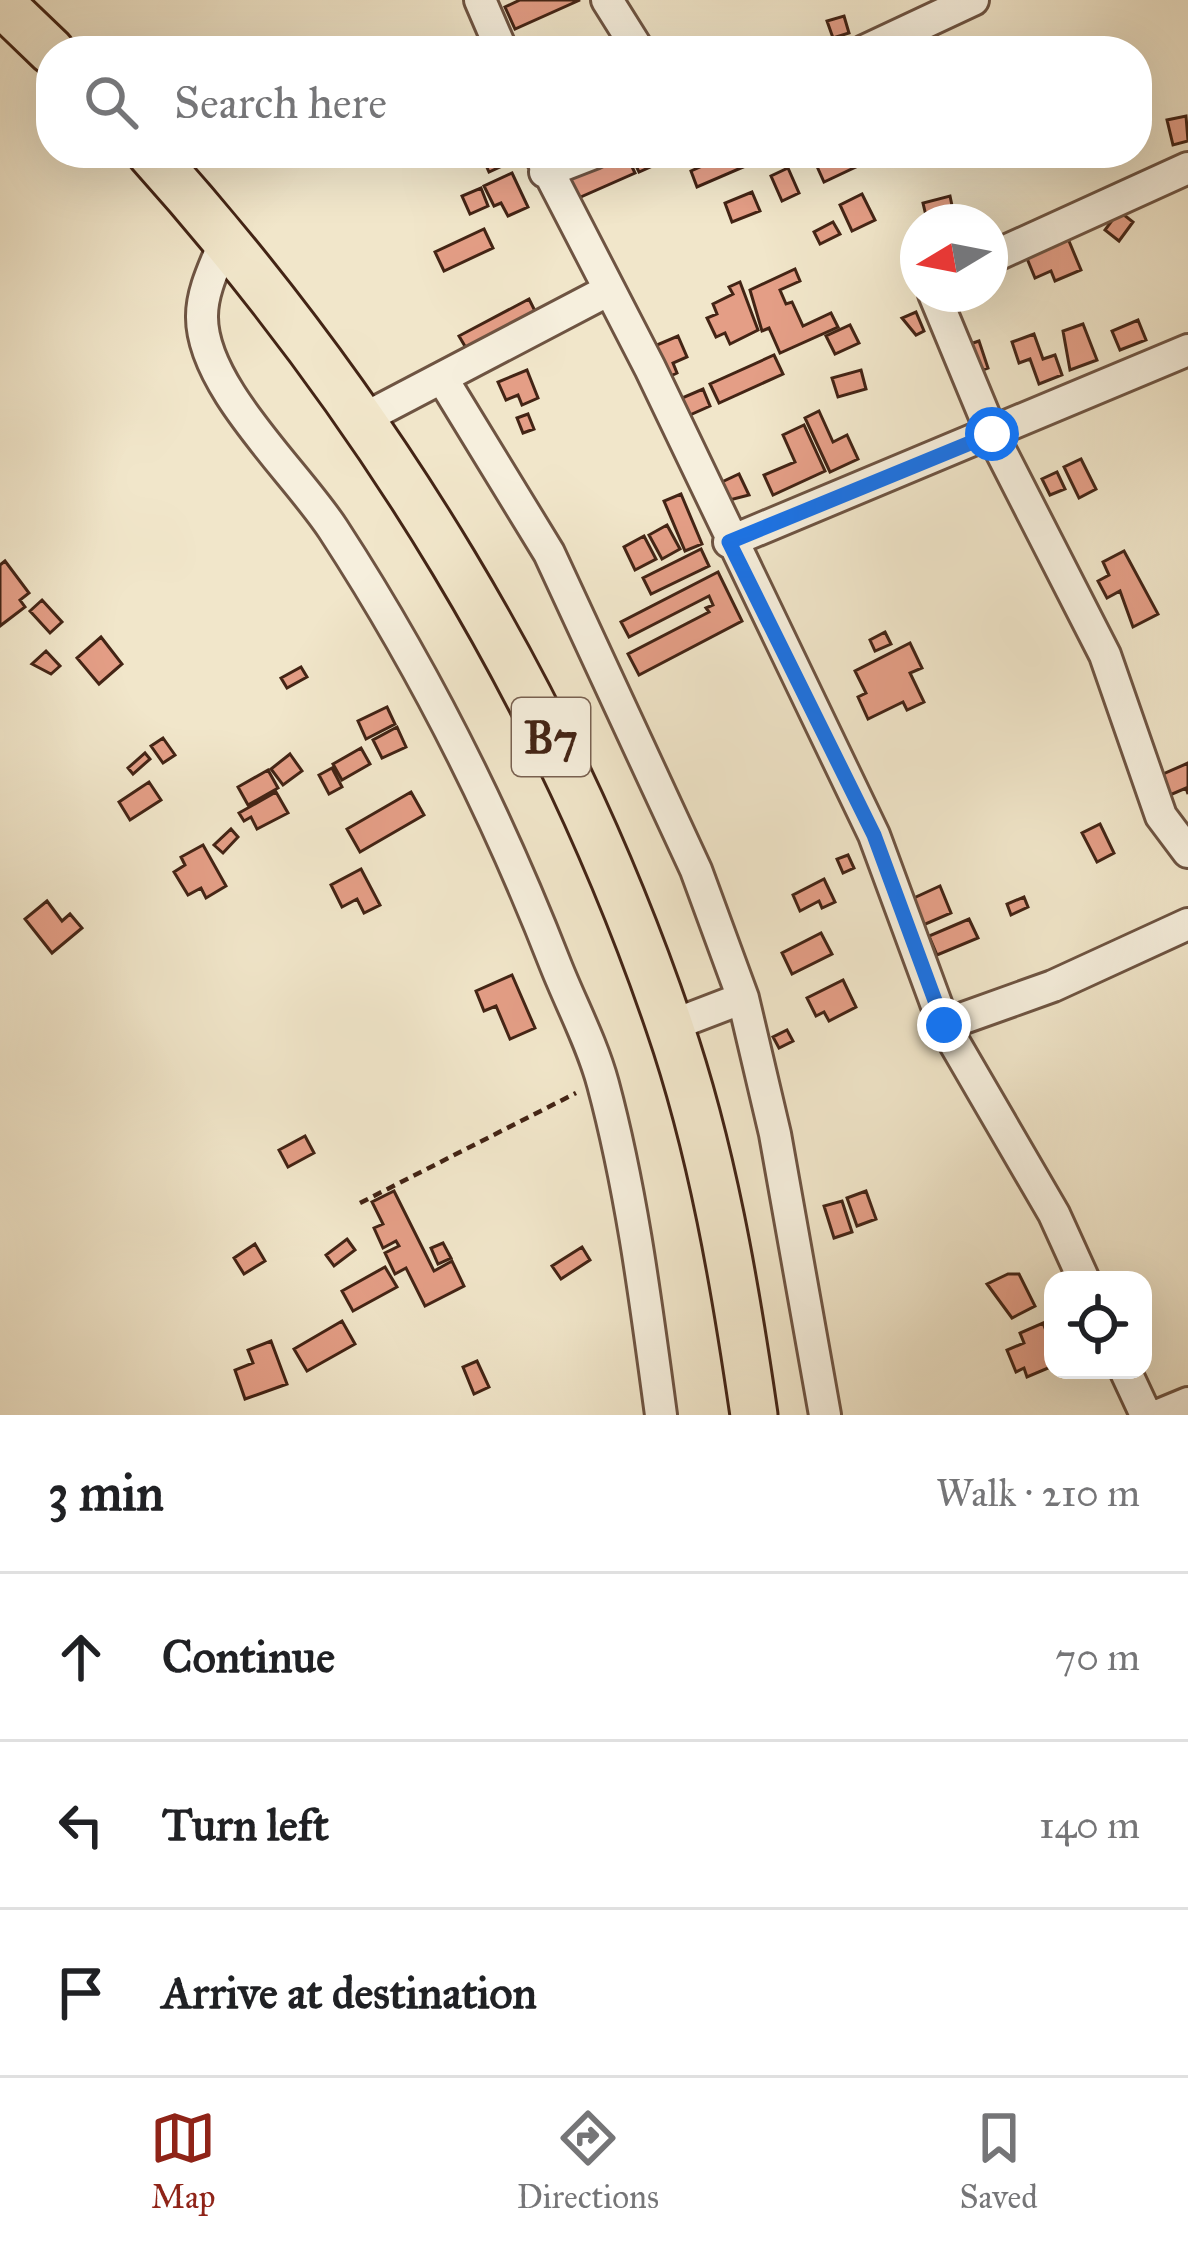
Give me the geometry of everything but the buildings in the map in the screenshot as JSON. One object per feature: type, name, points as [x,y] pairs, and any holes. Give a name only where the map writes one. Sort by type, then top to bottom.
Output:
[{"type":"highway","points":[[8,10],[36,37]]},
{"type":"highway","name":"B7","points":[[163,168],[226,238],[361,420],[458,564],[555,746],[614,876],[670,1026],[710,1174],[754,1415]]},
{"type":"street","points":[[480,0],[496,36]]},
{"type":"street","points":[[607,0],[630,36]]},
{"type":"street","points":[[896,36],[974,0]]},
{"type":"street","points":[[545,168],[874,835],[944,1025],[1054,1214],[1080,1271]]},
{"type":"street","points":[[1008,250],[1188,168]]},
{"type":"street","points":[[226,238],[201,313],[212,363],[239,407],[327,520],[442,712],[518,867],[602,1079],[631,1208],[661,1415]]},
{"type":"street","points":[[361,420],[609,290]]},
{"type":"street","points":[[941,312],[992,434],[1105,655],[1161,816],[1188,852]]},
{"type":"street","points":[[729,542],[1188,350]]},
{"type":"street","points":[[442,378],[549,553],[611,677],[696,870],[743,998],[779,1156],[825,1415]]},
{"type":"street","points":[[944,1025],[1053,986],[1188,924]]},
{"type":"street","points":[[670,1026],[743,998]]},
{"type":"street","points":[[1129,1379],[1146,1415]]},
{"type":"street","points":[[1159,1415],[1188,1403]]},
{"type":"path","points":[[361,1203],[602,1079]]},
{"type":"route","points":[[944,1025],[874,835],[729,542],[992,434]]}]
